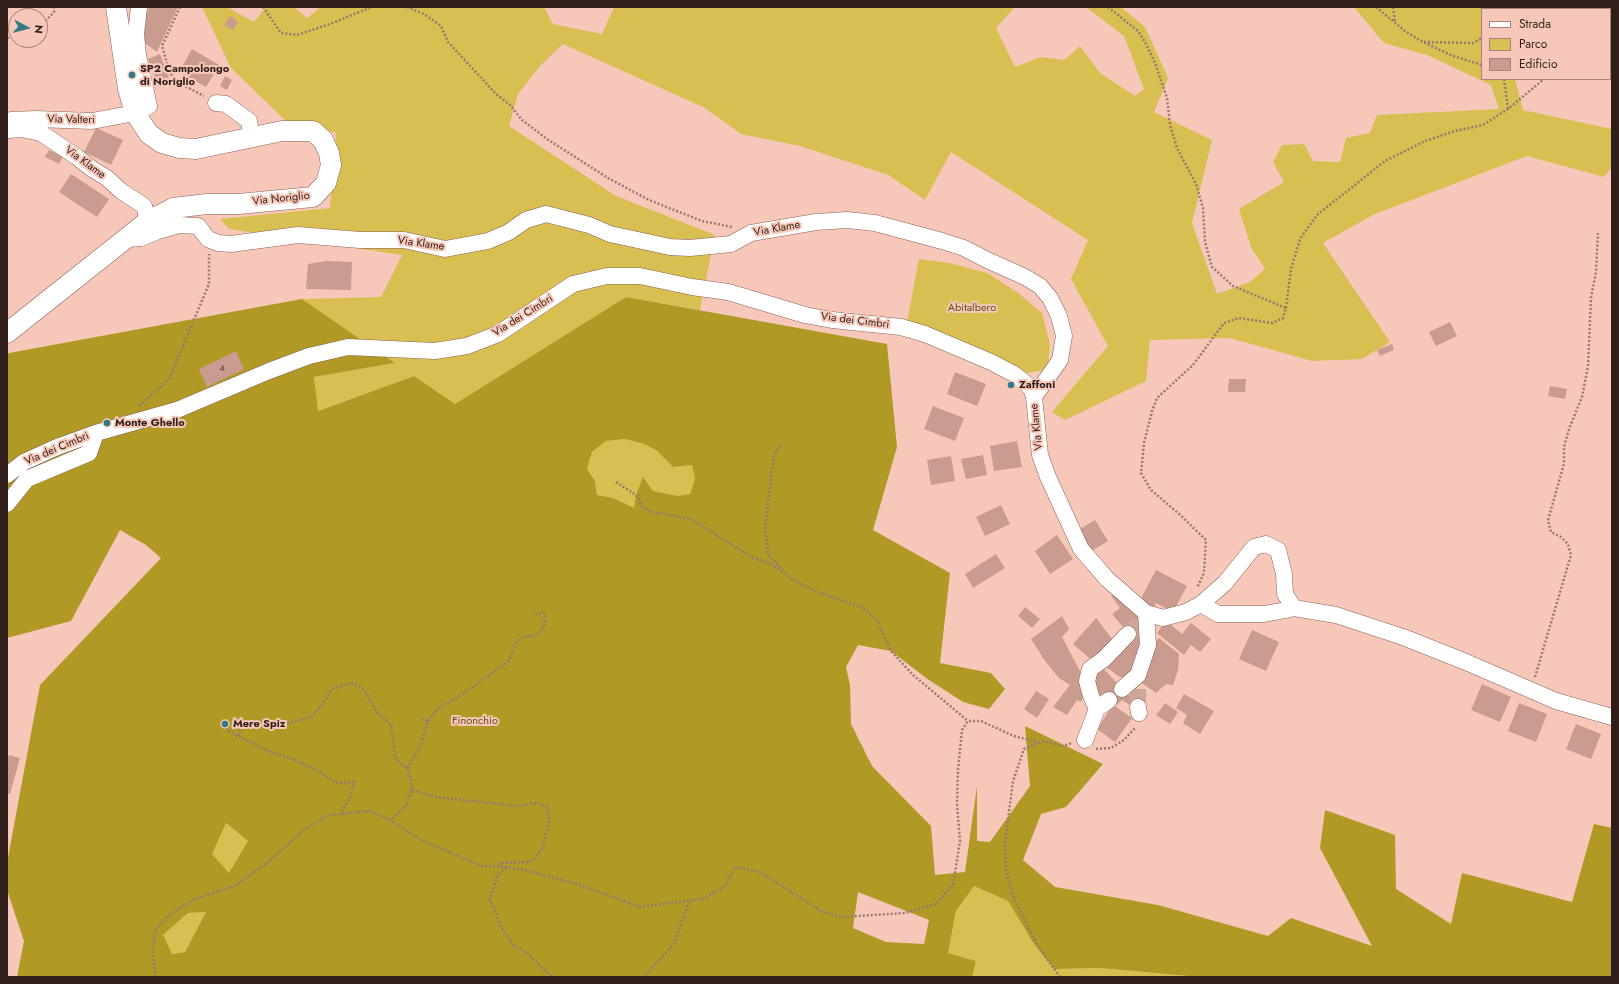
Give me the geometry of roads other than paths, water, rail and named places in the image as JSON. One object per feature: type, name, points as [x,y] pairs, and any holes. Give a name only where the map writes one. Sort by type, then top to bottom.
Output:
[{"type":"main road","name":"Via Noriglio","points":[[7,333],[148,221],[174,208],[207,204],[238,204],[313,197],[326,183],[331,165],[329,152],[323,140],[313,132],[282,131],[196,149],[179,148],[162,143],[149,134],[135,113],[128,89],[116,7]]},
{"type":"street","points":[[135,113],[149,106],[138,55],[136,34],[139,7]]},
{"type":"street","points":[[216,103],[226,104],[249,121],[252,138]]},
{"type":"street","name":"Via Valteri","points":[[7,123],[11,120],[36,119],[92,121],[135,113]]},
{"type":"street","name":"Via Klame","points":[[7,130],[21,129],[41,132],[77,156],[92,169],[107,178],[121,191],[144,206],[148,221]]},
{"type":"street","name":"Via Klame","points":[[126,239],[141,238],[179,225],[198,226],[208,239],[218,243],[231,244],[298,235],[360,240],[404,240],[444,249],[488,241],[509,232],[526,220],[546,214],[589,225],[610,234],[670,247],[710,247],[731,244],[751,233],[760,231],[816,222],[847,220],[875,223],[964,248],[1025,277],[1040,286],[1050,298],[1059,316],[1064,336],[1060,360],[1034,397],[1040,455],[1048,477],[1080,549],[1144,615]]},
{"type":"street","name":"Via dei Cimbri","points":[[7,475],[24,462],[58,447],[96,433],[177,410],[269,371],[309,356],[348,347],[435,351],[467,346],[498,334],[573,284],[607,276],[640,276],[692,287],[728,292],[819,318],[901,327],[925,334],[991,362],[1014,374],[1031,388],[1034,397]]},
{"type":"street","points":[[7,504],[27,479],[89,453],[96,433]]},
{"type":"street","points":[[1132,685],[1138,675],[1148,645],[1144,615],[1164,618],[1186,612],[1201,604],[1225,583],[1254,547],[1266,544],[1278,550],[1284,574],[1285,594],[1294,608]]},
{"type":"street","points":[[1201,604],[1218,614],[1264,614],[1294,608],[1336,615],[1403,637],[1466,662],[1556,701],[1612,717]]},
{"type":"street","points":[[1083,745],[1103,704],[1091,696],[1087,680],[1090,669],[1128,634]]},
{"type":"tunnel","points":[[1128,634],[1142,617]]},
{"type":"tunnel","points":[[1138,689],[1138,707]]},
{"type":"place","name":"SP2 Campolongo di Noriglio","points":[[132,75]]},
{"type":"place","name":"Zaffoni","points":[[1011,385]]},
{"type":"place","name":"Monte Ghello","points":[[107,423]]},
{"type":"place","name":"Mere Spiz","points":[[225,724]]},
{"type":"park label","name":"Abitalbero","points":[[972,308]]},
{"type":"park label","name":"Finonchio","points":[[475,721]]}]
